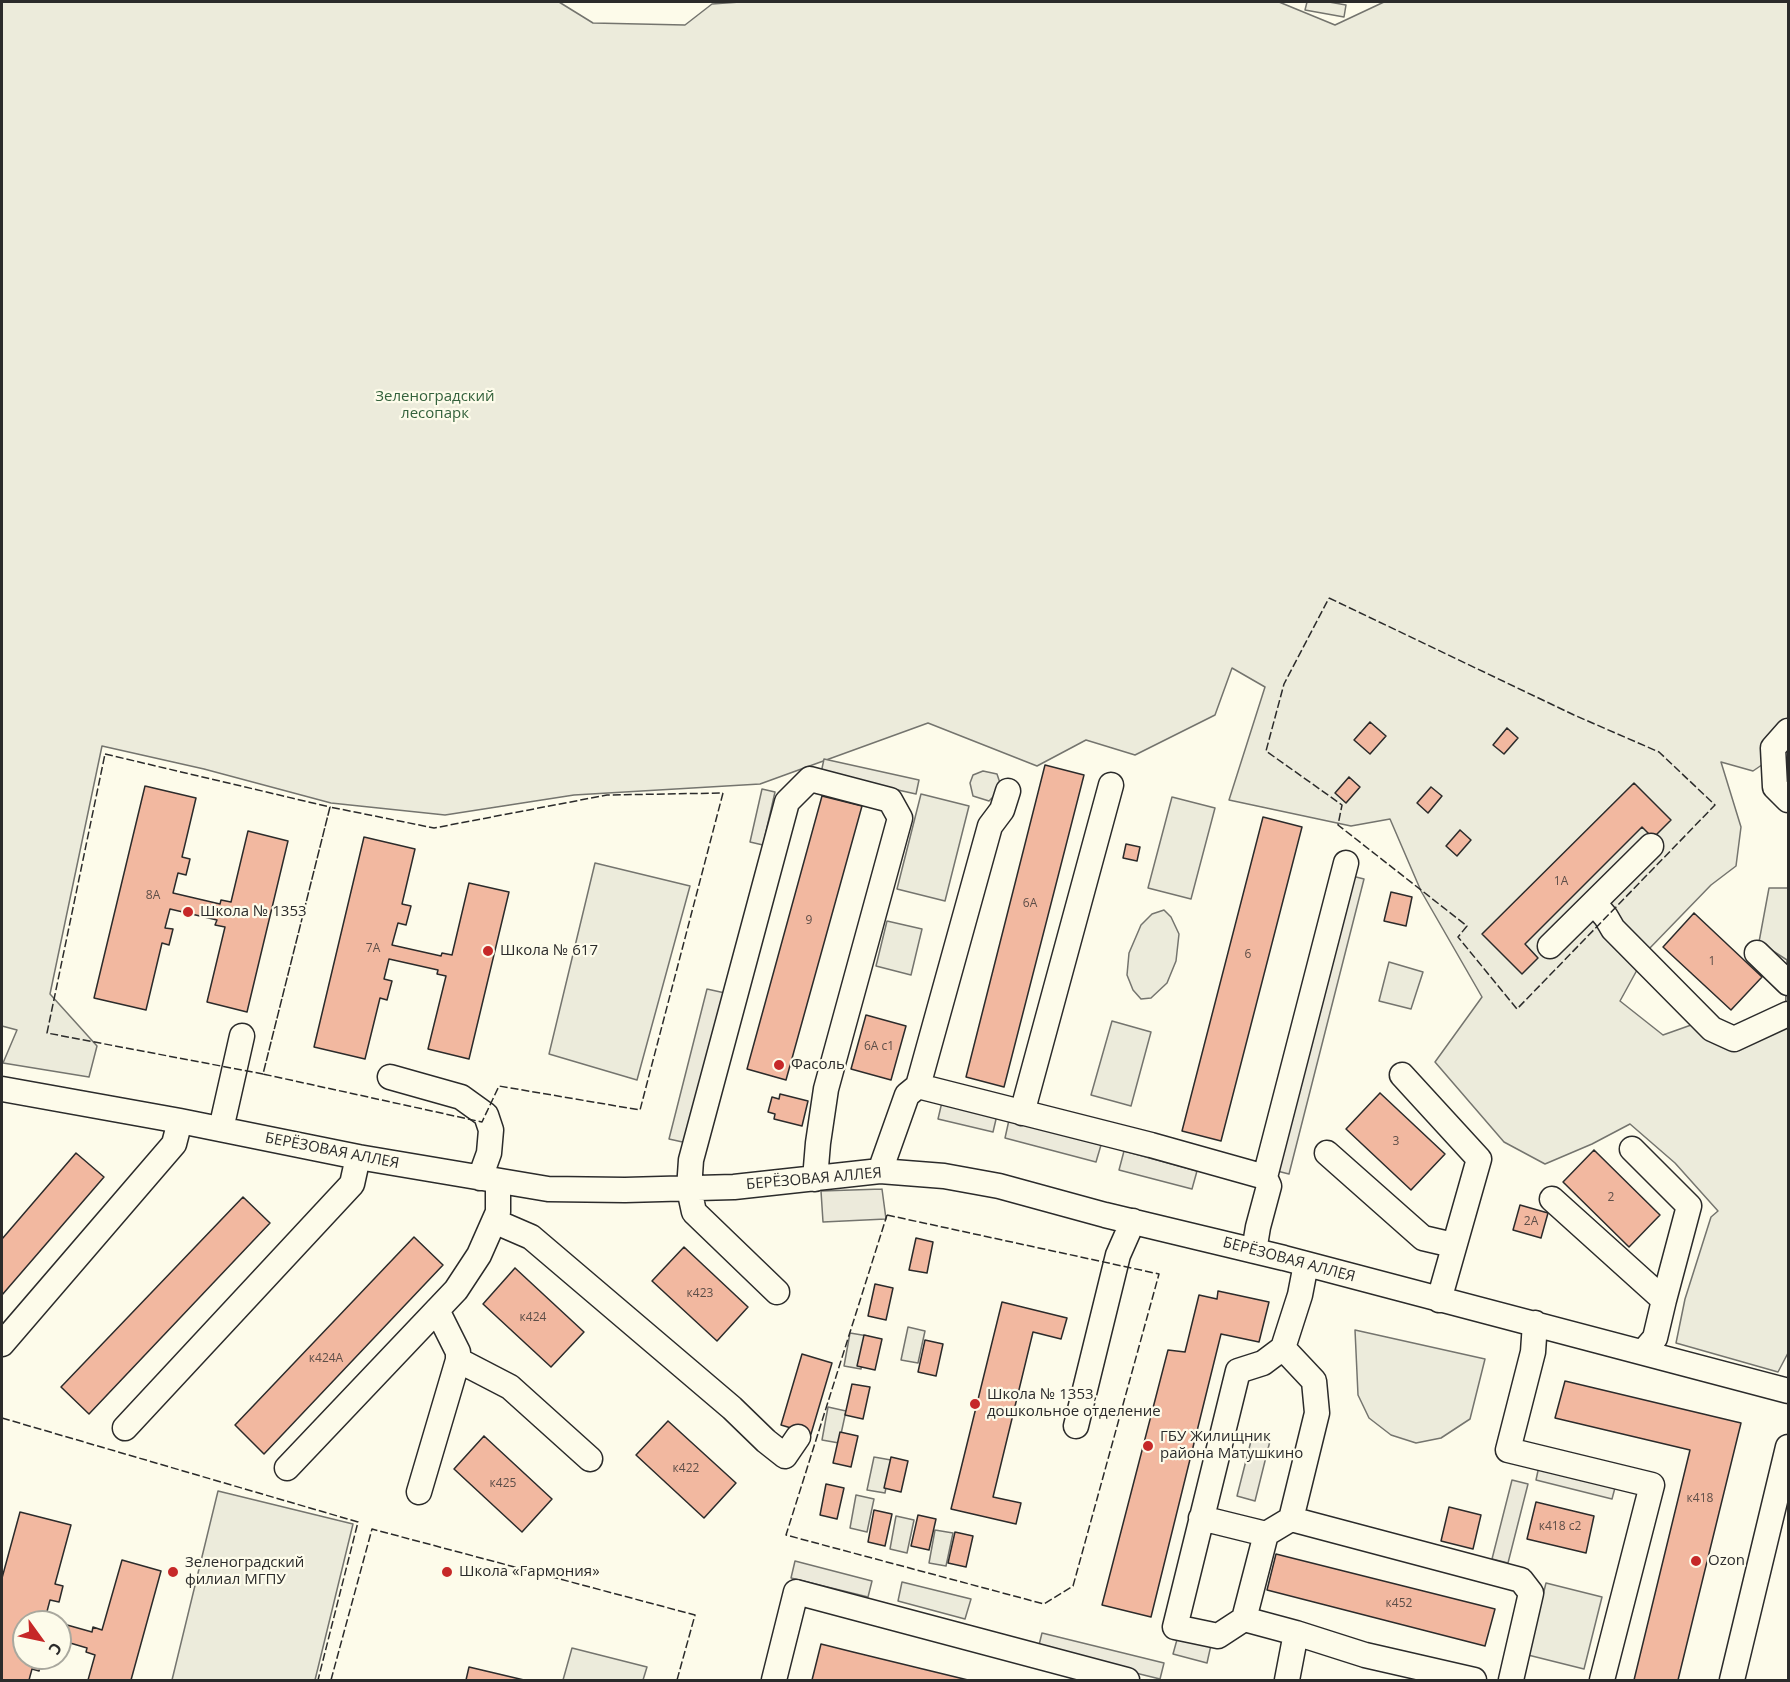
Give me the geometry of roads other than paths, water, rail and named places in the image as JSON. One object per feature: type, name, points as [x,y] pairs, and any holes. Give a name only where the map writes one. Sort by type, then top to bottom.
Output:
[{"type":"street","points":[[1788,731],[1773,748],[1775,787],[1788,800]]},
{"type":"street","points":[[777,1292],[694,1212],[689,1189],[691,1160],[787,802],[810,779],[890,800],[900,818],[829,1079],[818,1143],[815,1179]]},
{"type":"street","points":[[1022,1113],[1111,785]]},
{"type":"street","points":[[879,1171],[908,1095],[918,1086],[990,826],[1002,810],[1008,791]]},
{"type":"street","points":[[1550,946],[1651,846]]},
{"type":"street","points":[[1254,1251],[1269,1186],[1265,1177],[1346,862]]},
{"type":"street","points":[[1594,903],[1613,929],[1712,1029],[1734,1040],[1788,1014]]},
{"type":"street","points":[[1757,953],[1788,983]]},
{"type":"street","points":[[221,1129],[242,1036]]},
{"type":"street","points":[[1402,1075],[1479,1159],[1439,1299]]},
{"type":"street","points":[[287,1468],[456,1290],[479,1255],[498,1212],[489,1179],[491,1130],[486,1115],[461,1097],[390,1077]]},
{"type":"street","points":[[918,1086],[1265,1177]]},
{"type":"street","name":"БЕРЁЗОВАЯ АЛЛЕЯ","points":[[2,1089],[180,1121],[358,1157],[548,1189],[734,1187],[879,1171],[944,1176],[999,1186],[1306,1264],[1788,1391]]},
{"type":"street","points":[[2,1344],[174,1144],[180,1121]]},
{"type":"street","points":[[1632,1149],[1689,1206],[1655,1338],[1643,1352]]},
{"type":"street","points":[[1327,1153],[1423,1239],[1453,1245]]},
{"type":"street","points":[[125,1428],[352,1184],[358,1157]]},
{"type":"street","points":[[1552,1199],[1664,1300]]},
{"type":"street","points":[[494,1221],[531,1236],[785,1456],[798,1437]]},
{"type":"street","points":[[1076,1426],[1118,1255],[1133,1221]]},
{"type":"street","points":[[1266,1534],[1244,1619],[1218,1636],[1175,1627],[1238,1371],[1263,1363],[1284,1348],[1300,1295],[1306,1264]]},
{"type":"street","points":[[419,1492],[458,1360],[458,1352],[437,1310]]},
{"type":"street","points":[[1534,1323],[1533,1352],[1508,1450],[1652,1485],[1602,1680]]},
{"type":"street","points":[[1284,1348],[1314,1381],[1317,1413],[1291,1520]]},
{"type":"street","points":[[458,1360],[510,1387],[590,1459]]},
{"type":"street","points":[[1732,1680],[1788,1448]]},
{"type":"street","points":[[1201,1518],[1266,1534],[1291,1520],[1521,1580],[1531,1593],[1511,1680]]},
{"type":"street","points":[[774,1680],[796,1592],[1127,1680]]},
{"type":"street","points":[[1244,1619],[1365,1655],[1474,1680]]},
{"type":"street","points":[[1287,1680],[1296,1633]]},
{"type":"place","name":"Школа № 1353","points":[[188,912]]},
{"type":"place","name":"Школа № 617","points":[[488,951]]},
{"type":"place","name":"Фасоль","points":[[779,1065]]},
{"type":"place","name":"Школа № 1353, дошкольное отделение","points":[[975,1404]]},
{"type":"place","name":"ГБУ Жилищник района Матушкино","points":[[1148,1446]]},
{"type":"place","name":"Ozon","points":[[1696,1561]]},
{"type":"place","name":"Зеленоградский филиал МГПУ","points":[[173,1572]]},
{"type":"place","name":"Школа «Гармония»","points":[[447,1572]]},
{"type":"park label","name":"Зеленоградский лесопарк","points":[[435,406]]}]
